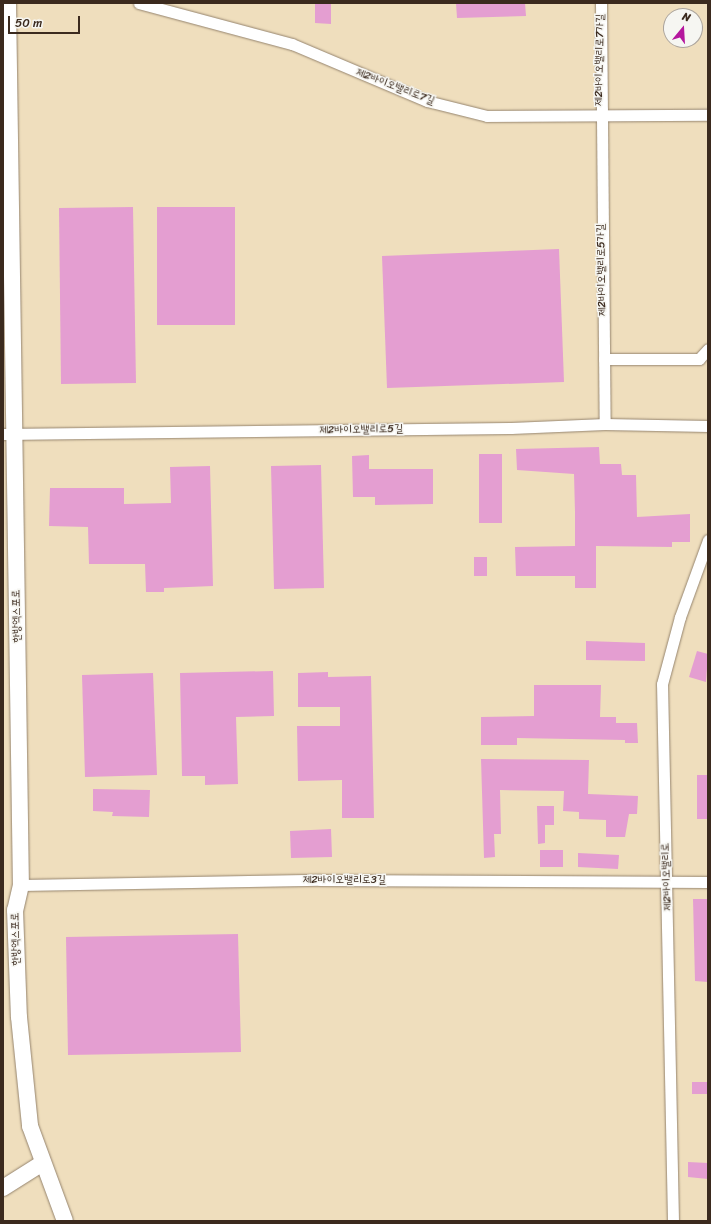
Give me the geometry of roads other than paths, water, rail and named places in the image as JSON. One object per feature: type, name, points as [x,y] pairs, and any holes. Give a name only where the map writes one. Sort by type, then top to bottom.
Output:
[{"type":"street","name":"한방엑스포로","points":[[8,3],[8,434],[21,885],[15,910],[18,1017],[30,1126],[41,1164],[64,1221]]},
{"type":"street","name":"제2바이오밸리로7길","points":[[140,3],[292,44],[428,101],[480,114],[600,117],[708,115]]},
{"type":"street","name":"제2바이오밸리로7가길","points":[[600,117],[601,3]]},
{"type":"street","name":"제2바이오밸리로5가길","points":[[600,117],[605,424]]},
{"type":"street","points":[[604,359],[699,359],[708,349]]},
{"type":"street","name":"제2바이오밸리로5길","points":[[8,434],[511,428],[605,424],[708,426]]},
{"type":"street","name":"제2바이오밸리로","points":[[673,1221],[662,684],[680,617],[708,540]]},
{"type":"street","name":"제2바이오밸리로3길","points":[[21,885],[320,880],[708,882]]},
{"type":"street","points":[[3,1188],[41,1164]]}]
